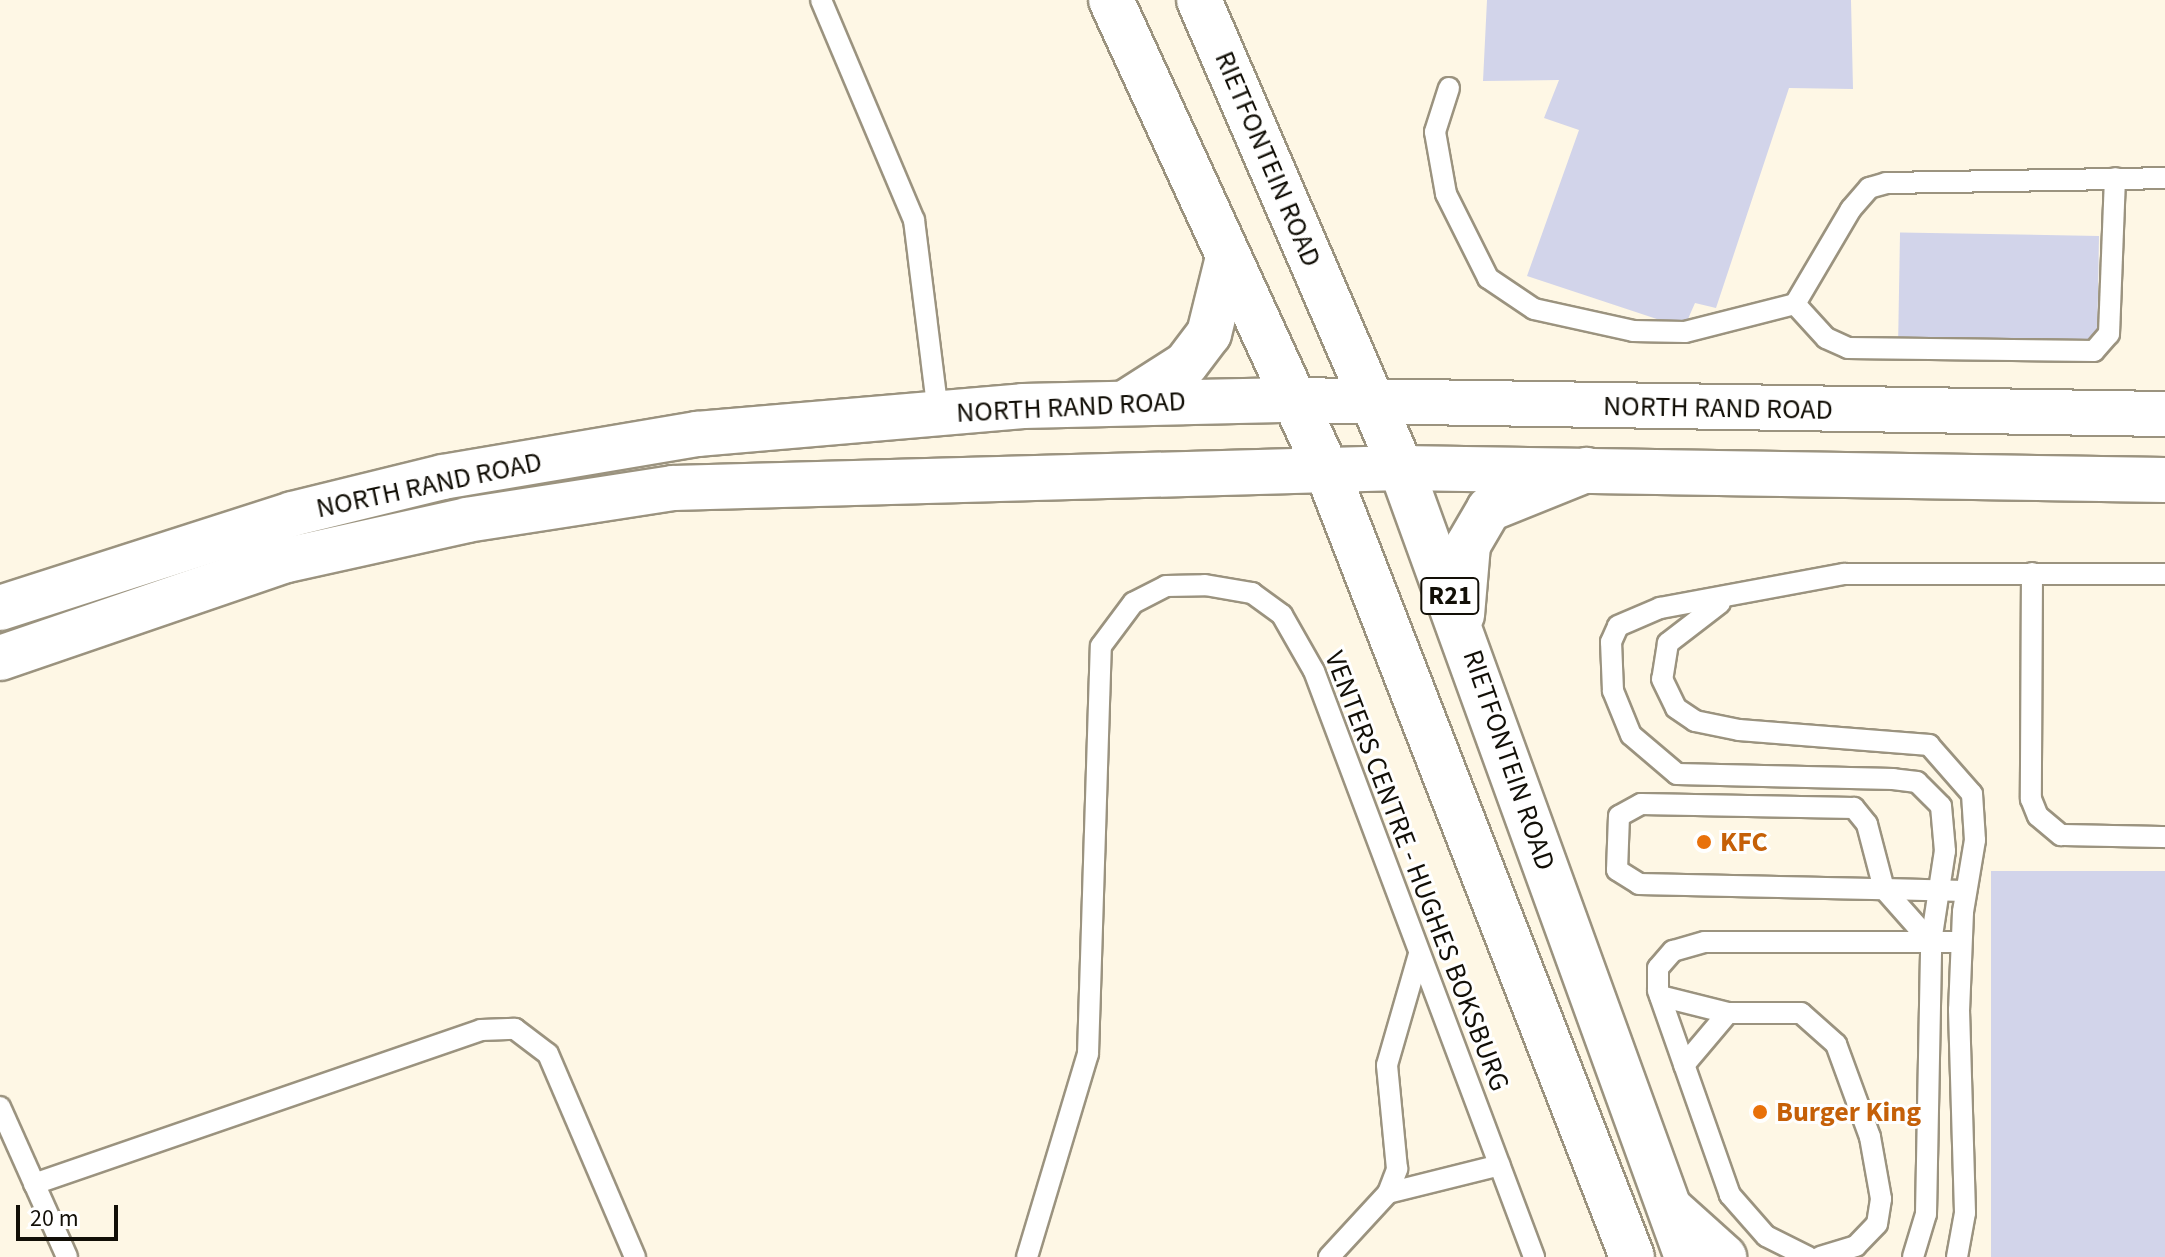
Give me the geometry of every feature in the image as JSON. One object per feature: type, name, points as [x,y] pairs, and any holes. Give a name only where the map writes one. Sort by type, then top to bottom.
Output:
[{"type":"main road","name":"RIETFONTEIN ROAD","points":[[1200,2],[1401,468],[1461,625],[1662,1201],[1687,1257]]},
{"type":"main road","name":"RIETFONTEIN ROAD","points":[[1119,19],[1327,471],[1623,1248]]},
{"type":"main road","points":[[1125,403],[1186,364],[1209,334],[1228,257]]},
{"type":"main road","name":"NORTH RAND ROAD","points":[[0,608],[104,569],[443,477],[697,434],[938,413],[1125,403],[1293,400],[1374,404],[2165,414]]},
{"type":"main road","name":"NORTH RAND ROAD","points":[[0,658],[287,560],[467,520],[673,488],[1401,468],[2165,480]]},
{"type":"main road","points":[[1461,625],[1468,545],[1483,516],[1503,500],[1586,470]]},
{"type":"main road","points":[[1662,1201],[1724,1257]]},
{"type":"lane","points":[[821,0],[914,220],[938,413]]},
{"type":"lane","points":[[1449,88],[1435,132],[1446,194],[1488,278],[1534,309],[1633,331],[1685,332],[1795,304],[1869,188],[2165,178]]},
{"type":"lane","points":[[1795,304],[1826,338],[1848,348],[2094,351],[2109,334],[2115,178]]},
{"type":"lane","points":[[2032,573],[2031,799],[2038,816],[2061,835],[2165,837]]},
{"type":"lane","points":[[1913,1257],[1926,1214],[1931,942],[1934,891],[1944,821],[1917,782],[1677,774],[1631,735],[1613,691],[1611,642],[1618,626],[1660,608],[1844,574],[2165,574]]},
{"type":"lane","name":"VENTERS CENTRE - HUGHES BOKSBURG","points":[[1027,1257],[1088,1054],[1094,697],[1101,646],[1133,603],[1166,586],[1205,585],[1252,593],[1282,615],[1314,671],[1534,1257]]},
{"type":"lane","points":[[1729,597],[1668,643],[1661,661],[1667,697],[1695,721],[1739,730],[1929,745],[1963,775],[1977,813],[1961,942],[1965,1213],[1957,1257]]},
{"type":"lane","points":[[1931,942],[1884,889],[1867,824],[1854,808],[1641,804],[1629,807],[1615,829],[1617,870],[1639,884],[1884,889],[1934,891],[1965,891]]},
{"type":"lane","points":[[1808,1257],[1766,1236],[1730,1195],[1660,996],[1658,968],[1686,945],[1961,942]]},
{"type":"lane","points":[[1329,1257],[1388,1193],[1399,1150],[1386,1100],[1387,1065],[1419,954]]},
{"type":"lane","points":[[1660,996],[1728,1013],[1801,1013],[1836,1044],[1870,1137],[1881,1199],[1877,1224],[1856,1246],[1821,1257]]},
{"type":"lane","points":[[1684,1065],[1728,1013]]},
{"type":"lane","points":[[34,1184],[481,1030],[515,1029],[548,1054],[635,1257]]},
{"type":"lane","points":[[0,1107],[67,1257]]},
{"type":"lane","points":[[1388,1193],[1500,1165]]},
{"type":"building","points":[[1487,0],[1851,0],[1853,89],[1789,88],[1716,308],[1695,303],[1684,328],[1527,276],[1579,130],[1544,118],[1559,80],[1483,81]]},
{"type":"building","points":[[1900,233],[2099,236],[2097,345],[1898,342]]},
{"type":"building","points":[[1991,871],[2165,871],[2165,1257],[1991,1257]]},
{"type":"place","name":"KFC","points":[[1704,842]]},
{"type":"place","name":"Burger King","points":[[1760,1112]]}]
